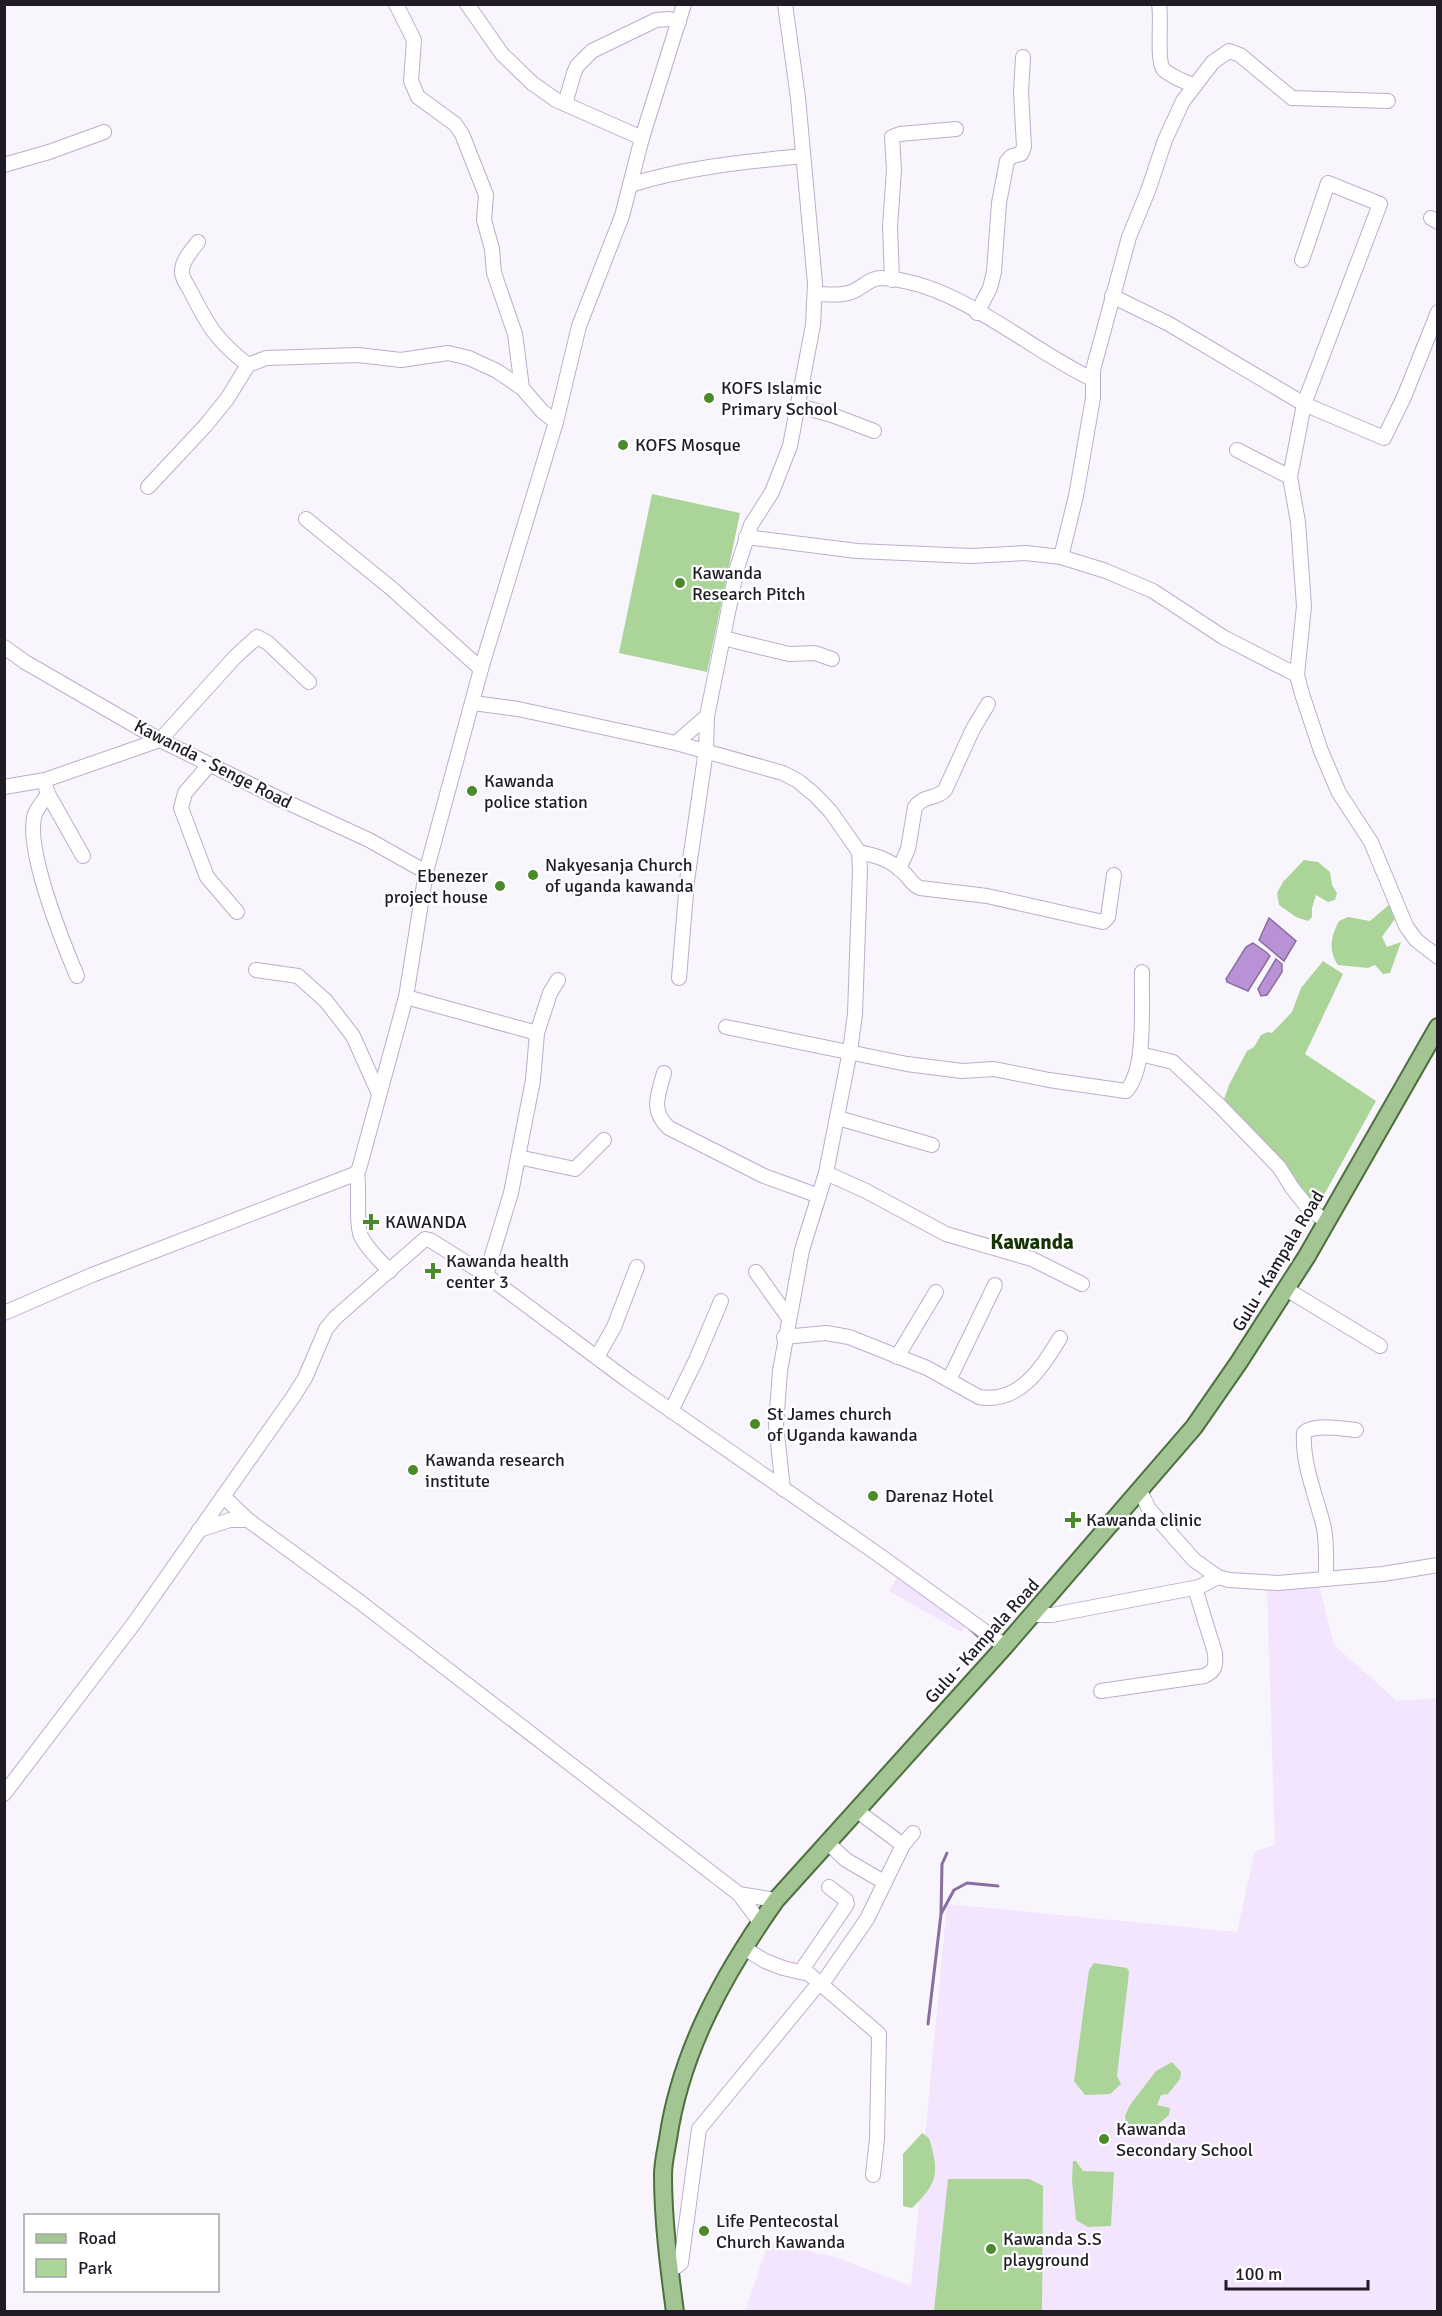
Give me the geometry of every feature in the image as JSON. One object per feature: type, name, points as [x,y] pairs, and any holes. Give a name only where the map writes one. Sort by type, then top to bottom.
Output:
[{"type":"main road","name":"Gulu - Kampala Road","points":[[675,2312],[663,2174],[673,2107],[696,2040],[721,1985],[776,1900],[1005,1646],[1194,1427],[1286,1289],[1437,1027]]},
{"type":"street","points":[[396,4],[414,40],[411,81],[418,97],[455,124],[462,134],[486,195],[484,220],[492,249],[495,273],[516,334],[522,388]]},
{"type":"street","points":[[467,4],[502,54],[544,93],[642,138]]},
{"type":"street","points":[[390,1271],[361,1237],[358,1226],[360,1188],[357,1172],[406,997],[426,872],[481,669],[556,422],[579,326],[622,216],[642,138],[684,4]]},
{"type":"street","points":[[679,978],[687,881],[706,750],[707,716],[737,568],[751,525],[772,492],[786,459],[799,406],[813,325],[816,294],[798,98],[785,4]]},
{"type":"street","points":[[1159,4],[1162,26],[1159,58],[1161,65],[1165,70],[1194,86]]},
{"type":"street","points":[[565,104],[577,66],[592,51],[656,20],[669,19],[679,22]]},
{"type":"street","points":[[1061,557],[1078,486],[1093,398],[1094,363],[1129,237],[1148,191],[1165,140],[1183,101],[1213,62],[1229,51],[1240,55],[1292,98],[1388,101]]},
{"type":"street","points":[[977,313],[990,288],[994,272],[999,203],[1007,161],[1012,156],[1021,154],[1024,147],[1023,57]]},
{"type":"street","points":[[892,280],[890,227],[894,170],[892,137],[900,134],[956,129]]},
{"type":"street","points":[[4,165],[104,132]]},
{"type":"street","points":[[630,185],[702,167],[803,156]]},
{"type":"street","points":[[1302,260],[1328,183],[1380,204],[1304,404],[1290,477],[1298,522],[1304,606],[1297,675],[1310,720],[1339,793],[1371,842],[1412,934],[1437,957]]},
{"type":"street","points":[[198,242],[184,264],[182,272],[185,280],[207,325],[218,340],[248,365]]},
{"type":"street","points":[[816,294],[846,294],[875,279],[892,280],[936,290],[1065,367],[1092,379]]},
{"type":"street","points":[[1112,296],[1169,324],[1304,404],[1384,438],[1404,398],[1437,312]]},
{"type":"street","points":[[148,487],[206,425],[227,399],[248,365],[266,358],[358,355],[401,360],[448,353],[480,362],[522,388],[542,411],[556,422]]},
{"type":"street","points":[[799,406],[874,431]]},
{"type":"street","points":[[1237,450],[1290,477]]},
{"type":"street","points":[[306,519],[391,588],[481,669]]},
{"type":"street","points":[[746,537],[857,551],[971,556],[1026,553],[1061,557],[1106,571],[1153,591],[1223,637],[1297,675]]},
{"type":"street","points":[[4,787],[45,780],[160,740],[257,636],[268,642],[309,682]]},
{"type":"street","points":[[723,638],[789,654],[815,653],[832,659]]},
{"type":"street","name":"Kawanda - Senge Road","points":[[4,647],[35,668],[160,740],[369,840],[426,872]]},
{"type":"street","points":[[473,703],[518,709],[676,743],[783,773],[798,781],[815,795],[831,812],[860,852],[855,1014],[850,1051],[826,1173],[802,1250],[784,1337],[776,1425],[783,1490]]},
{"type":"street","points":[[899,869],[908,849],[915,807],[925,798],[941,795],[945,790],[973,729],[988,704]]},
{"type":"street","points":[[676,743],[707,716]]},
{"type":"street","points":[[209,765],[185,793],[181,808],[207,878],[237,912]]},
{"type":"street","points":[[45,780],[48,794],[83,856]]},
{"type":"street","points":[[48,794],[35,815],[35,852],[60,938],[77,976]]},
{"type":"street","points":[[860,852],[880,856],[920,888],[987,896],[1103,922],[1108,917],[1114,875]]},
{"type":"street","points":[[256,970],[298,976],[326,1001],[353,1036],[379,1094]]},
{"type":"street","points":[[726,1027],[929,1067],[962,1071],[994,1069],[1119,1092],[1126,1091],[1131,1086],[1140,1054],[1142,972]]},
{"type":"street","points":[[486,1275],[511,1192],[533,1080],[537,1033],[550,993],[558,980]]},
{"type":"street","points":[[406,997],[537,1033]]},
{"type":"street","points":[[1140,1054],[1173,1062],[1220,1106],[1279,1167],[1293,1190],[1310,1209],[1326,1221]]},
{"type":"street","points":[[663,1073],[656,1110],[669,1128],[764,1176],[819,1196]]},
{"type":"street","points":[[837,1118],[932,1145]]},
{"type":"street","points":[[518,1157],[575,1169],[604,1140]]},
{"type":"street","points":[[4,1313],[92,1275],[348,1178],[357,1172]]},
{"type":"street","points":[[826,1173],[866,1191],[946,1234],[1032,1259],[1082,1284]]},
{"type":"street","points":[[4,1794],[135,1622],[224,1496],[305,1378],[326,1329],[335,1318],[425,1239],[486,1275],[671,1411],[879,1555],[1005,1646]]},
{"type":"street","points":[[597,1357],[614,1327],[637,1267]]},
{"type":"street","points":[[756,1272],[788,1317]]},
{"type":"street","points":[[949,1380],[995,1286]]},
{"type":"street","points":[[1286,1289],[1380,1346]]},
{"type":"street","points":[[897,1357],[936,1292]]},
{"type":"street","points":[[671,1411],[722,1301]]},
{"type":"street","points":[[784,1337],[838,1334],[927,1368],[979,1397],[991,1398],[1018,1389],[1034,1376],[1060,1338]]},
{"type":"street","points":[[1326,1579],[1324,1531],[1309,1469],[1304,1433],[1308,1429],[1356,1430]]},
{"type":"street","points":[[1140,1491],[1149,1509],[1182,1548],[1218,1578],[1251,1583],[1326,1579],[1383,1574],[1437,1565]]},
{"type":"street","points":[[224,1496],[248,1520],[360,1602],[739,1894],[760,1922]]},
{"type":"street","points":[[199,1530],[230,1520],[248,1520]]},
{"type":"street","points":[[1032,1615],[1060,1614],[1195,1588],[1218,1578]]},
{"type":"street","points":[[1101,1691],[1211,1674],[1216,1664],[1215,1653],[1195,1588]]},
{"type":"street","points":[[856,1810],[903,1845]]},
{"type":"street","points":[[670,2271],[681,2264],[699,2129],[821,1983],[867,1919],[903,1845],[913,1833]]},
{"type":"street","points":[[827,1842],[846,1860],[884,1882]]},
{"type":"street","points":[[801,1971],[847,1904],[846,1900],[830,1887]]},
{"type":"street","points":[[739,1894],[776,1900]]},
{"type":"street","points":[[744,1948],[765,1961],[809,1974],[879,2034],[877,2146],[873,2175]]},
{"type":"shaded area","points":[[1269,918],[1296,941],[1284,961],[1259,940]]},
{"type":"shaded area","points":[[1253,943],[1270,956],[1248,991],[1227,982],[1226,979],[1246,947]]},
{"type":"shaded area","points":[[1276,959],[1282,964],[1282,972],[1267,995],[1261,996],[1258,989]]},
{"type":"shaded area","points":[[898,1577],[967,1624],[961,1632],[889,1591]]},
{"type":"shaded area","points":[[1319,1585],[1334,1645],[1397,1701],[1437,1698],[1437,2311],[745,2312],[769,2241],[838,2258],[911,2286],[947,1904],[1237,1932],[1255,1851],[1275,1845],[1267,1590]]},
{"type":"green space","name":"Kawanda Research Pitch","points":[[652,494],[740,513],[707,672],[619,653]]},
{"type":"green space","points":[[1304,860],[1318,862],[1330,872],[1332,885],[1337,893],[1335,900],[1328,902],[1316,895],[1312,917],[1308,921],[1296,917],[1279,905],[1277,893],[1283,882]]},
{"type":"green space","points":[[1390,904],[1397,916],[1382,937],[1387,947],[1401,942],[1390,973],[1383,974],[1375,965],[1368,968],[1338,965],[1333,954],[1332,943],[1339,921],[1348,917],[1370,921]]},
{"type":"green space","points":[[1323,961],[1343,974],[1305,1054],[1376,1101],[1315,1211],[1222,1105],[1229,1085],[1247,1051],[1254,1047],[1261,1035],[1272,1033],[1292,1012],[1301,988]]},
{"type":"green space","points":[[1094,1963],[1127,1968],[1129,1972],[1117,2076],[1121,2084],[1110,2094],[1085,2095],[1074,2081],[1089,1970]]},
{"type":"green space","points":[[1172,2062],[1181,2072],[1180,2079],[1168,2094],[1161,2095],[1157,2105],[1170,2108],[1169,2115],[1146,2135],[1127,2131],[1125,2116],[1130,2105],[1156,2071]]},
{"type":"green space","points":[[922,2133],[929,2138],[934,2160],[934,2176],[927,2191],[912,2208],[903,2206],[903,2154]]},
{"type":"green space","points":[[1073,2161],[1076,2161],[1083,2171],[1114,2172],[1111,2226],[1088,2227],[1076,2220],[1072,2180]]},
{"type":"green space","name":"Kawanda S.S playground","points":[[948,2179],[1029,2179],[1043,2186],[1042,2311],[934,2311]]},
{"type":"waterway","points":[[970,1629],[982,1640],[985,1648]]},
{"type":"waterway","points":[[941,1913],[942,1864],[947,1853]]},
{"type":"waterway","points":[[928,2024],[941,1914],[954,1890],[967,1883],[998,1886]]},
{"type":"place","name":"KOFS Islamic Primary School","points":[[709,398]]},
{"type":"place","name":"KOFS Mosque","points":[[623,445]]},
{"type":"place","name":"Kawanda Research Pitch","points":[[680,583]]},
{"type":"place","name":"Kawanda police station","points":[[472,791]]},
{"type":"place","name":"Nakyesanja Church of uganda kawanda","points":[[533,875]]},
{"type":"place","name":"Ebenezer project house","points":[[500,886]]},
{"type":"place","name":"KAWANDA","points":[[371,1222]]},
{"type":"place","name":"Kawanda health center 3","points":[[433,1271]]},
{"type":"place","name":"St James church of Uganda kawanda","points":[[755,1424]]},
{"type":"place","name":"Kawanda research institute","points":[[413,1470]]},
{"type":"place","name":"Darenaz Hotel","points":[[873,1496]]},
{"type":"place","name":"Kawanda clinic","points":[[1073,1520]]},
{"type":"place","name":"Kawanda Secondary School","points":[[1104,2139]]},
{"type":"place","name":"Life Pentecostal Church Kawanda","points":[[704,2231]]},
{"type":"place","name":"Kawanda S.S playground","points":[[991,2249]]},
{"type":"district","name":"Kawanda","points":[[1032,1242]]}]
